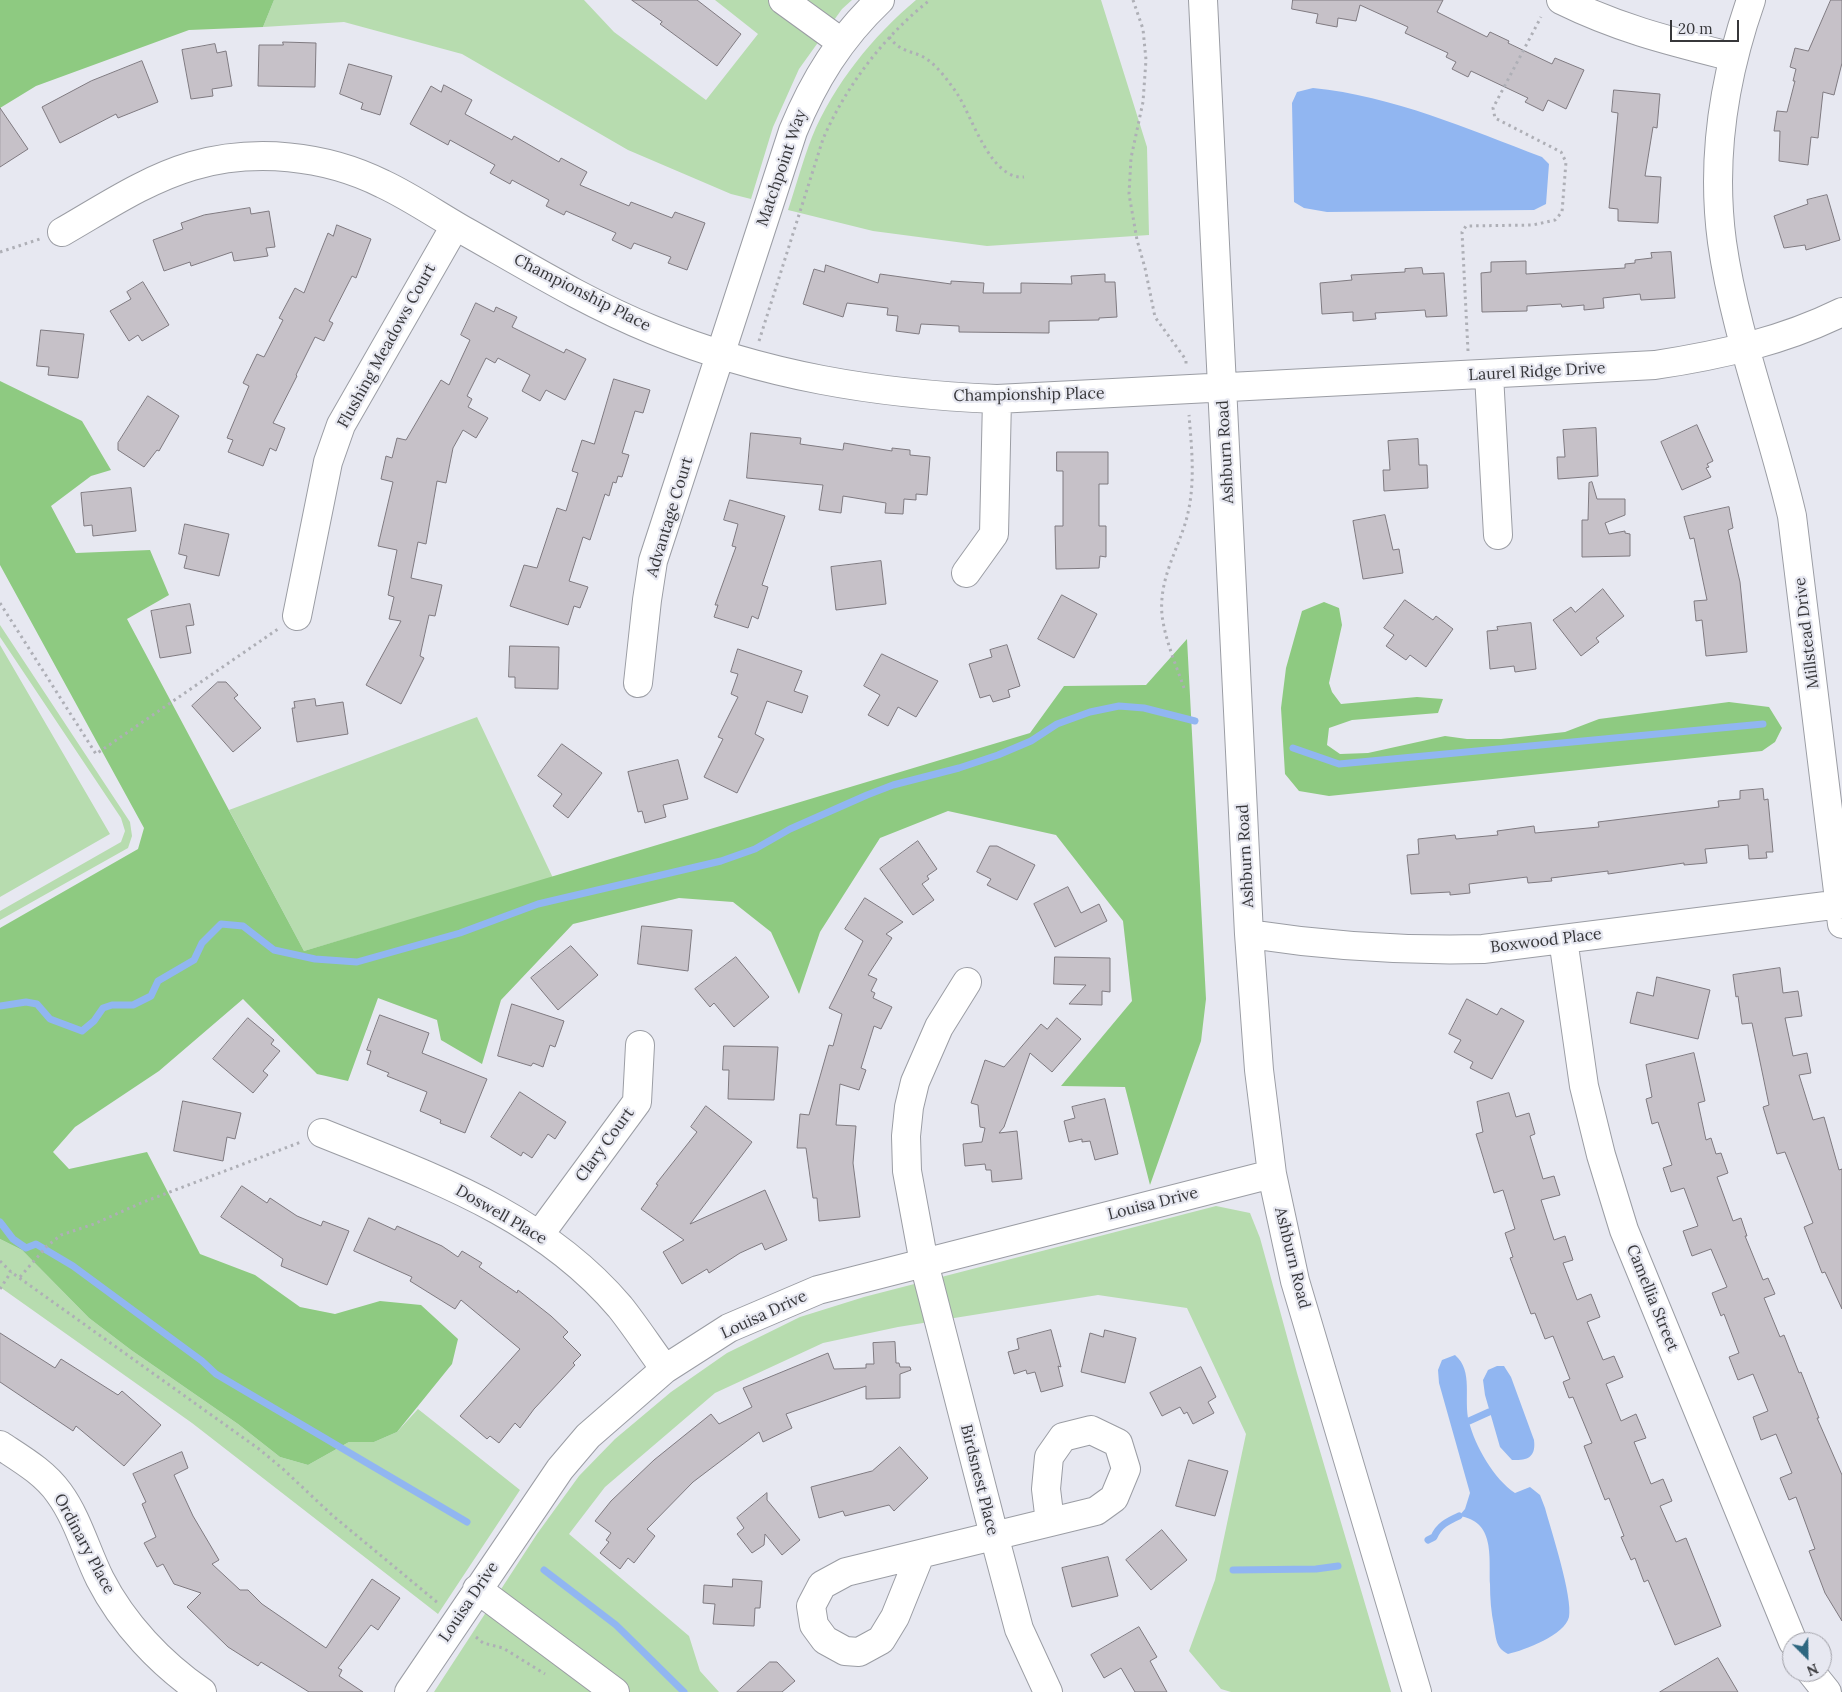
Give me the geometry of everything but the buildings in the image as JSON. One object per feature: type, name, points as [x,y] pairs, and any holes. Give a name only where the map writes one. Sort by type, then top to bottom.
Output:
[{"type":"street","points":[[783,0],[841,42]]},
{"type":"street","name":"Matchpoint Way","points":[[720,355],[793,131],[808,96],[841,42],[880,0]]},
{"type":"street","name":"Ashburn Road","points":[[1203,0],[1249,934],[1259,1070],[1272,1174],[1296,1281],[1418,1692]]},
{"type":"street","name":"Millstead Drive","points":[[1752,0],[1734,57],[1721,131],[1719,206],[1727,273],[1792,516],[1841,911]]},
{"type":"street","points":[[1551,9],[1613,24],[1644,35],[1734,57]]},
{"type":"street","name":"Championship Place","points":[[62,232],[138,188],[183,170],[231,158],[270,156],[309,160],[348,169],[384,184],[455,226],[600,306],[653,330],[720,355],[803,377],[861,388],[938,396],[997,399],[1223,388]]},
{"type":"street","name":"Flushing Meadows Court","points":[[297,616],[328,462],[341,425],[455,226]]},
{"type":"street","name":"Laurel Ridge Drive","points":[[1223,388],[1655,365],[1702,358],[1747,348],[1806,329],[1842,312]]},
{"type":"street","name":"Advantage Court","points":[[638,683],[653,561],[720,355]]},
{"type":"street","points":[[1479,375],[1498,535]]},
{"type":"street","points":[[966,573],[994,534],[997,399]]},
{"type":"street","name":"Boxwood Place","points":[[1249,934],[1300,942],[1425,950],[1484,949],[1562,938],[1841,911]]},
{"type":"street","name":"Camellia Street","points":[[1562,938],[1584,1086],[1601,1155],[1624,1230],[1789,1632]]},
{"type":"street","name":"Birdsnest Place","points":[[967,982],[939,1027],[925,1055],[909,1107],[906,1136],[907,1170],[924,1263],[1019,1629],[1048,1692]]},
{"type":"street","name":"Clary Court","points":[[540,1234],[637,1102],[640,1046]]},
{"type":"street","name":"Doswell Place","points":[[322,1133],[461,1190],[540,1234],[598,1285],[620,1308],[665,1369]]},
{"type":"street","name":"Louisa Drive","points":[[409,1692],[560,1469],[588,1436],[665,1369],[729,1328],[818,1290],[1272,1174]]},
{"type":"street","name":"Ordinary Place","points":[[0,1445],[32,1466],[59,1492],[73,1515],[100,1580],[129,1624],[166,1664],[202,1692]]},
{"type":"street","points":[[920,1555],[1050,1522]]},
{"type":"street","points":[[477,1589],[615,1692]]},
{"type":"street","points":[[1820,1682],[1828,1692]]},
{"type":"path","points":[[752,364],[823,140],[846,92],[889,37],[910,16],[930,0]]},
{"type":"path","points":[[1133,0],[1143,29],[1146,60],[1143,102],[1131,158],[1129,194],[1137,240],[1155,317],[1186,360],[1193,481],[1185,523],[1163,582],[1162,615],[1168,643],[1184,688]]},
{"type":"path","points":[[1479,375],[1462,232],[1466,226],[1533,225],[1556,220],[1562,212],[1566,162],[1561,152],[1495,118],[1493,108],[1551,9]]},
{"type":"path","points":[[889,37],[904,52],[914,53],[928,60],[957,93],[986,149],[1015,178],[1024,177]]},
{"type":"path","points":[[0,252],[62,232]]},
{"type":"path","points":[[0,603],[96,754],[297,616]]},
{"type":"path","points":[[20,1278],[47,1246],[61,1235],[94,1224],[141,1203],[322,1133]]},
{"type":"path","points":[[0,1261],[11,1272],[259,1449],[284,1469],[332,1515],[483,1643],[502,1648],[551,1677]]},
{"type":"path","points":[[0,1288],[11,1272]]},
{"type":"green space","points":[[0,0],[274,0],[263,27],[189,30],[36,86],[0,108]]},
{"type":"green space","points":[[274,0],[584,0],[614,32],[706,100],[758,34],[715,0],[852,0],[842,9],[799,69],[773,127],[751,199],[731,194],[628,150],[462,54],[344,22],[263,27]]},
{"type":"green space","points":[[916,0],[1101,0],[1147,147],[1149,235],[987,246],[873,231],[788,210],[812,137],[831,98],[870,45]]},
{"type":"green space","points":[[0,381],[82,421],[111,470],[91,476],[51,506],[76,553],[150,550],[169,595],[127,619],[304,951],[1030,733],[1064,686],[1146,685],[1187,639],[1206,999],[1201,1041],[1150,1185],[1125,1087],[1061,1086],[1132,1001],[1123,921],[1056,835],[948,811],[880,838],[820,932],[799,994],[771,932],[733,902],[679,898],[573,924],[501,1000],[482,1064],[441,1040],[437,1020],[378,998],[348,1081],[317,1074],[243,999],[159,1071],[75,1127],[53,1152],[69,1169],[147,1152],[200,1254],[255,1275],[300,1307],[335,1314],[380,1301],[421,1305],[458,1339],[452,1364],[397,1432],[374,1442],[349,1442],[308,1465],[280,1457],[238,1424],[131,1350],[89,1318],[22,1250],[0,1239],[0,928],[138,849],[144,828],[0,565]]},
{"type":"green space","points":[[1324,602],[1339,608],[1342,625],[1329,683],[1332,692],[1341,704],[1417,697],[1443,699],[1438,713],[1352,720],[1329,728],[1327,745],[1340,754],[1368,753],[1445,736],[1467,739],[1501,739],[1565,732],[1599,719],[1729,702],[1769,707],[1782,728],[1775,742],[1762,751],[1329,796],[1299,791],[1285,774],[1281,708],[1286,668],[1302,611]]},
{"type":"green space","points":[[0,625],[130,822],[132,836],[128,848],[0,920],[0,911],[121,842],[125,831],[121,818],[0,637]]},
{"type":"green space","points":[[0,645],[110,834],[0,897]]},
{"type":"green space","points":[[477,717],[553,878],[304,951],[229,810]]},
{"type":"green space","points":[[1216,1206],[1250,1213],[1260,1238],[1297,1373],[1391,1692],[1231,1692],[1221,1689],[1189,1651],[1215,1580],[1246,1434],[1187,1308],[1098,1295],[898,1327],[823,1343],[715,1393],[605,1487],[569,1534],[689,1636],[700,1671],[719,1692],[434,1692],[537,1534],[579,1476],[615,1439],[671,1392],[727,1353],[800,1317],[864,1297]]},
{"type":"green space","points":[[0,1239],[22,1250],[89,1318],[131,1350],[238,1424],[280,1457],[308,1465],[349,1442],[374,1442],[397,1432],[418,1409],[520,1490],[438,1614],[192,1423],[0,1287]]},
{"type":"water","points":[[1313,88],[1343,92],[1401,106],[1458,125],[1542,157],[1549,164],[1546,204],[1534,210],[1327,212],[1304,208],[1294,202],[1292,103],[1297,92]]},
{"type":"water","points":[[1455,1355],[1461,1362],[1466,1377],[1467,1413],[1476,1441],[1486,1461],[1507,1487],[1515,1493],[1530,1487],[1540,1495],[1568,1595],[1569,1617],[1566,1624],[1560,1630],[1543,1641],[1508,1654],[1501,1649],[1495,1635],[1491,1605],[1488,1541],[1479,1525],[1471,1519],[1459,1516],[1465,1509],[1470,1493],[1439,1383],[1438,1370],[1442,1360]]},
{"type":"water","points":[[1497,1366],[1504,1366],[1511,1377],[1534,1440],[1532,1454],[1523,1460],[1512,1460],[1500,1447],[1485,1395],[1483,1380],[1488,1370]]},
{"type":"waterway","points":[[0,1006],[26,1002],[37,1004],[50,1019],[82,1031],[94,1021],[103,1008],[112,1005],[133,1005],[151,996],[158,981],[194,960],[202,943],[221,924],[243,926],[274,950],[315,959],[357,962],[460,933],[538,904],[721,861],[755,849],[790,829],[867,795],[893,785],[959,768],[998,755],[1031,741],[1057,724],[1090,712],[1119,706],[1144,708],[1195,721]]},
{"type":"waterway","points":[[1293,748],[1339,764],[1763,724]]},
{"type":"waterway","points":[[0,1222],[13,1239],[26,1248],[36,1244],[73,1266],[202,1361],[216,1374],[467,1522]]},
{"type":"waterway","points":[[1469,1421],[1489,1412]]},
{"type":"waterway","points":[[1428,1540],[1434,1537],[1438,1529],[1444,1524],[1459,1516]]},
{"type":"waterway","points":[[1233,1570],[1316,1569],[1338,1566]]},
{"type":"waterway","points":[[544,1570],[616,1625],[684,1692]]}]
